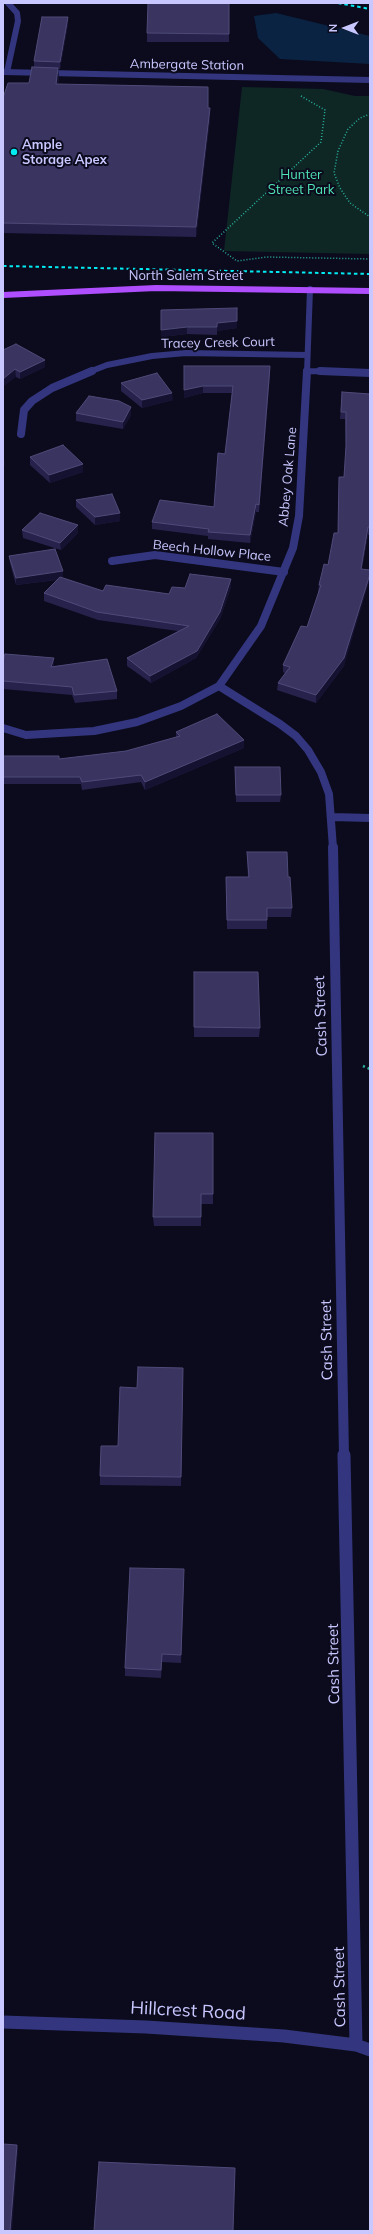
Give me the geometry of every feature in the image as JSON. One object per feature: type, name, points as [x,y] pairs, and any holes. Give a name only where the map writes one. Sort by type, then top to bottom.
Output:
[{"type":"main road","name":"North Salem Street","points":[[3,294],[156,288],[370,291]]},
{"type":"street","points":[[5,72],[18,21],[17,14],[8,3]]},
{"type":"street","name":"Ambergate Station","points":[[5,72],[370,80]]},
{"type":"street","name":"Abbey Oak Lane","points":[[3,728],[26,734],[48,735],[116,727],[160,714],[219,686],[244,653],[261,626],[284,572],[292,548],[299,516],[304,446],[310,289]]},
{"type":"street","name":"Tracey Creek Court","points":[[21,434],[24,410],[32,401],[52,388],[107,365],[152,356],[186,353],[307,355]]},
{"type":"street","points":[[306,371],[370,373]]},
{"type":"street","name":"Beech Hollow Place","points":[[112,561],[155,555],[284,572]]},
{"type":"street","name":"Cash Street","points":[[219,686],[280,724],[296,736],[308,750],[321,772],[326,786],[332,817],[356,2044]]},
{"type":"street","points":[[332,817],[370,818]]},
{"type":"street","name":"Hillcrest Road","points":[[3,2022],[146,2027],[284,2036],[356,2044],[370,2050]]},
{"type":"path","points":[[297,95],[304,97],[325,110],[321,142],[212,244],[238,261],[267,257],[370,259]]},
{"type":"path","points":[[370,114],[360,118],[348,128],[338,151],[334,173],[340,188],[350,203],[370,217]]},
{"type":"path","points":[[362,1066],[370,1069]]},
{"type":"green space","name":"Hunter Street Park","points":[[242,87],[323,89],[355,96],[370,96],[370,254],[224,251]]},
{"type":"water","points":[[276,13],[370,36],[370,64],[280,59],[258,38],[254,16]]},
{"type":"building","points":[[148,3],[229,3],[229,34],[147,33]]},
{"type":"building","points":[[42,17],[68,17],[60,62],[34,61]]},
{"type":"building","points":[[32,67],[58,68],[56,84],[208,87],[208,108],[210,108],[196,227],[3,223],[3,98],[8,83],[29,83]]},
{"type":"building","points":[[237,308],[237,321],[217,323],[217,327],[187,327],[161,330],[161,310]]},
{"type":"building","points":[[16,344],[45,360],[20,372],[15,369],[3,379],[3,350]]},
{"type":"building","points":[[184,366],[270,366],[259,505],[256,504],[250,535],[208,532],[209,529],[152,522],[160,500],[214,507],[218,453],[225,454],[233,386],[203,386],[184,390]]},
{"type":"building","points":[[157,373],[172,393],[142,400],[121,383]]},
{"type":"building","points":[[342,392],[370,394],[370,527],[368,527],[361,569],[370,570],[370,574],[344,658],[316,695],[278,683],[290,667],[283,665],[301,626],[307,627],[321,585],[319,585],[324,564],[328,565],[334,533],[338,533],[339,477],[344,477],[346,446],[346,412],[341,412]]},
{"type":"building","points":[[89,396],[119,401],[131,407],[123,422],[76,413]]},
{"type":"building","points":[[63,445],[83,464],[49,475],[30,457]]},
{"type":"building","points":[[112,494],[120,513],[95,517],[76,500]]},
{"type":"building","points":[[40,513],[78,525],[60,543],[22,530]]},
{"type":"building","points":[[55,549],[63,571],[16,578],[9,556]]},
{"type":"building","points":[[190,574],[231,579],[220,612],[197,651],[150,676],[127,658],[189,626],[97,612],[44,593],[60,577],[103,591],[106,585],[169,594],[172,587],[185,588]]},
{"type":"building","points":[[5,654],[54,658],[51,667],[107,659],[117,691],[74,695],[72,687],[3,681],[3,661]]},
{"type":"building","points":[[217,714],[244,740],[145,782],[141,775],[82,782],[80,777],[3,777],[3,756],[59,756],[59,759],[126,751],[180,736],[176,732]]},
{"type":"building","points":[[235,767],[280,767],[281,795],[236,795]]},
{"type":"building","points":[[247,852],[287,852],[288,877],[290,877],[292,908],[267,908],[267,920],[227,920],[226,877],[249,877]]},
{"type":"building","points":[[194,972],[258,972],[260,1028],[194,1027]]},
{"type":"building","points":[[155,1133],[213,1133],[213,1194],[201,1194],[201,1217],[153,1217]]},
{"type":"building","points":[[138,1367],[183,1368],[181,1477],[100,1476],[101,1446],[118,1446],[120,1387],[137,1388]]},
{"type":"building","points":[[130,1568],[184,1569],[181,1655],[162,1654],[161,1670],[125,1668]]},
{"type":"building","points":[[3,2144],[17,2145],[10,2231],[3,2231]]},
{"type":"building","points":[[99,2162],[235,2168],[233,2231],[94,2231]]},
{"type":"railway","points":[[338,3],[370,9]]},
{"type":"railway","points":[[3,266],[370,274]]},
{"type":"place","name":"Ample Storage Apex","points":[[14,152]]}]
